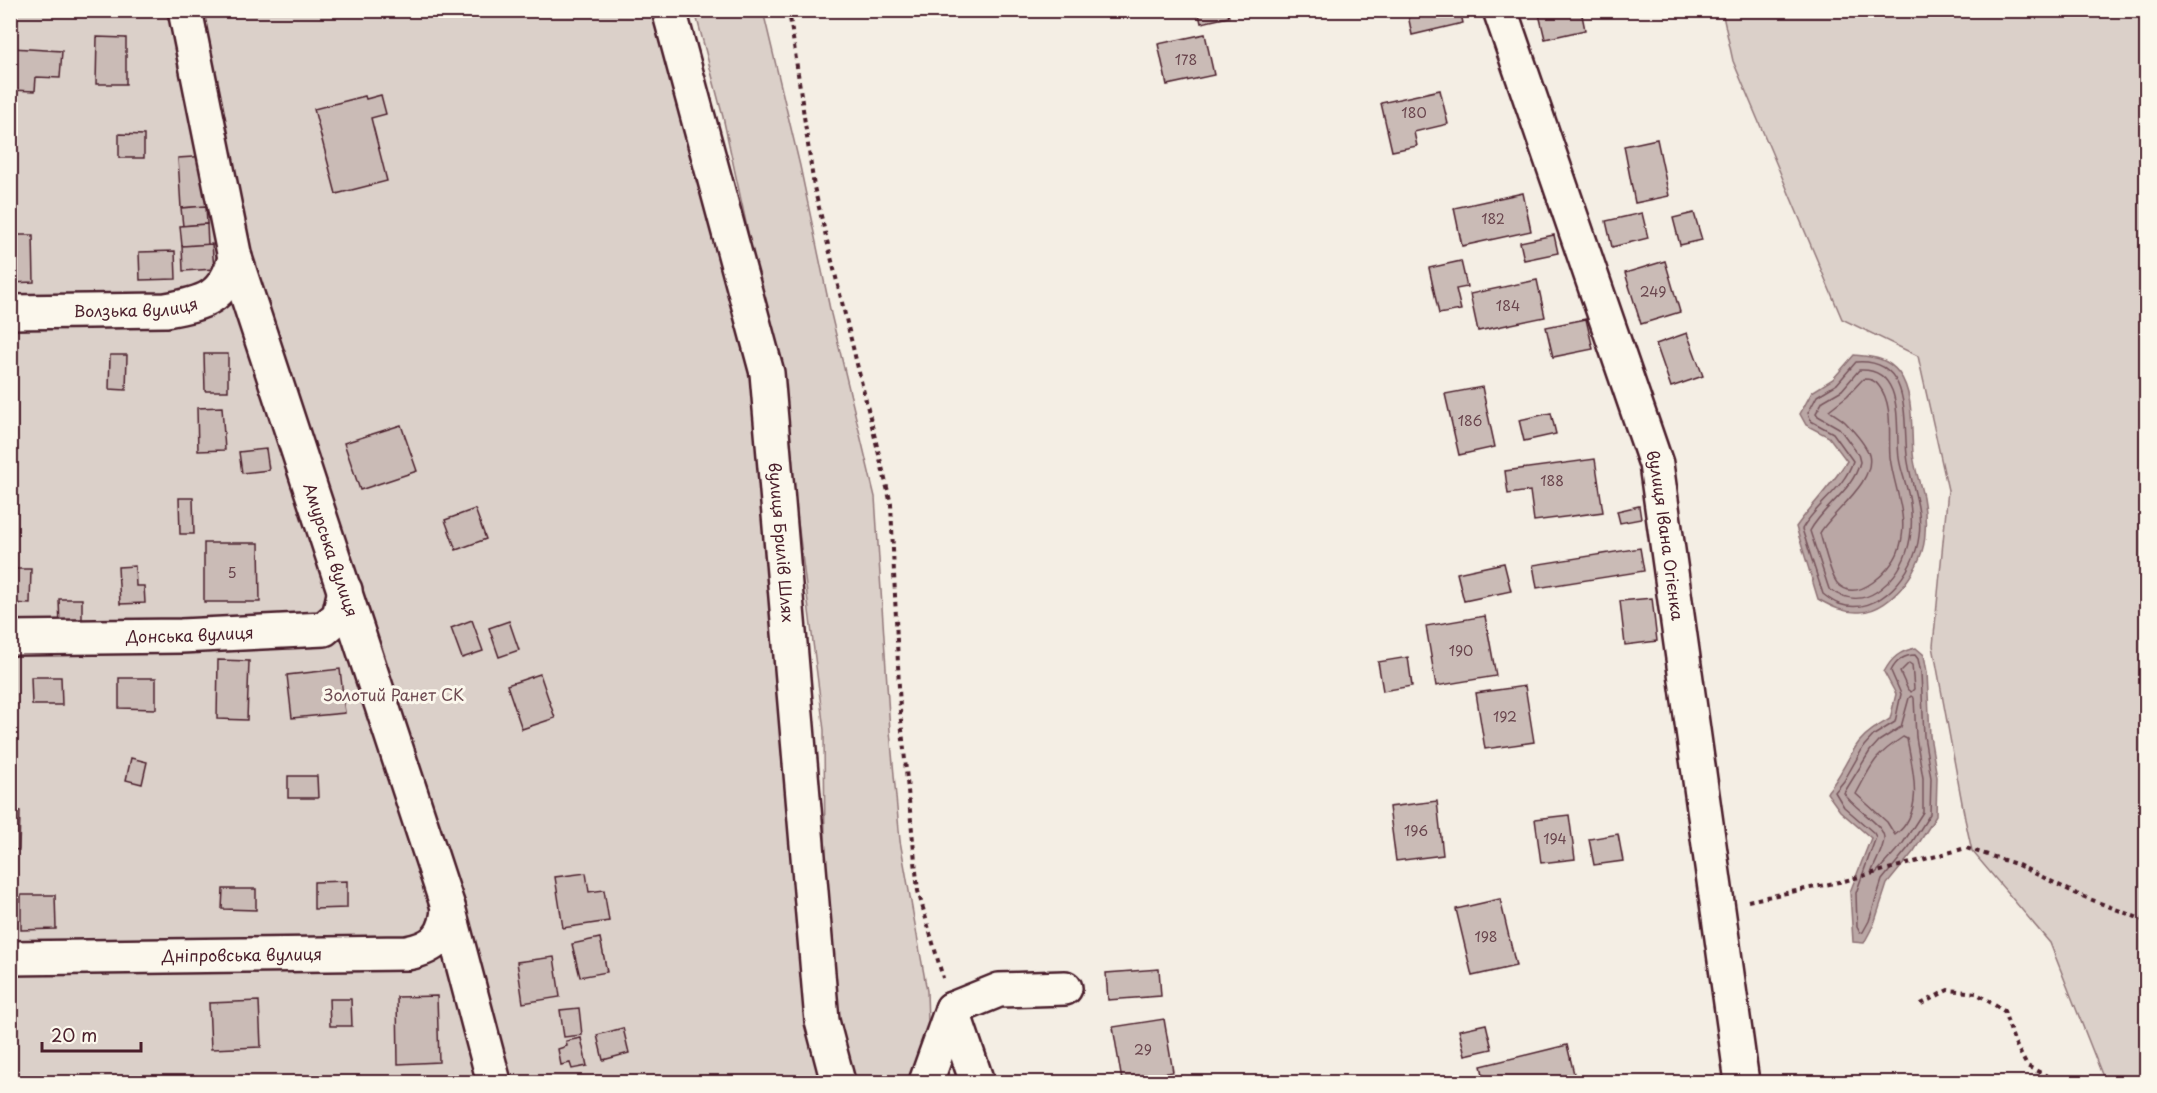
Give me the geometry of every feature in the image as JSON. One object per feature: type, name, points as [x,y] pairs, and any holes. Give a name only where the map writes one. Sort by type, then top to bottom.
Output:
[{"type":"street","name":"Амурська вулиця","points":[[185,10],[235,258],[448,907],[494,1083]]},
{"type":"street","name":"вулиця Брилів Шлях","points":[[669,10],[767,373],[822,1021],[838,1083]]},
{"type":"street","name":"вулиця Івана Огієнка","points":[[1500,10],[1656,464],[1742,1083]]},
{"type":"street","name":"Волзька вулиця","points":[[10,312],[166,310],[191,306],[214,295],[229,278],[235,258]]},
{"type":"street","name":"Донська вулиця","points":[[10,638],[181,636],[324,629],[339,616],[345,590]]},
{"type":"street","name":"Дніпровська вулиця","points":[[10,958],[407,953],[421,951],[433,944],[442,934],[447,921],[448,907]]},
{"type":"street","points":[[926,1083],[952,1009],[999,990],[1065,988]]},
{"type":"street","points":[[952,1009],[977,1083]]},
{"type":"path","points":[[789,10],[814,187],[891,504],[900,710],[918,891],[952,1009]]},
{"type":"path","points":[[1718,905],[1760,899],[1844,881],[1966,848],[2016,864],[2077,894],[2146,921]]},
{"type":"path","points":[[1921,1004],[1948,990],[1976,993],[2004,1011],[2014,1041],[2027,1066],[2059,1083]]},
{"type":"green space","name":"Золотий Ранет СК","points":[[10,11],[655,11],[757,381],[824,1082],[11,1082]]},
{"type":"green space","points":[[695,11],[763,11],[875,497],[890,731],[900,841],[927,991],[928,1023],[924,1051],[910,1082],[848,1082],[833,1031],[825,853],[824,730],[780,379],[723,117]]},
{"type":"green space","points":[[1722,11],[2146,11],[2146,1082],[2084,1082],[2103,1077],[2050,943],[1972,851],[1933,646],[1948,490],[1918,356],[1842,319],[1733,61]]},
{"type":"water","points":[[1854,355],[1884,361],[1899,373],[1904,381],[1909,401],[1914,459],[1923,497],[1925,520],[1924,545],[1905,584],[1884,604],[1872,610],[1860,612],[1838,609],[1818,599],[1796,527],[1847,461],[1829,437],[1806,425],[1800,414],[1812,392],[1833,379]]},
{"type":"water","points":[[1916,648],[1924,655],[1927,672],[1930,736],[1937,777],[1936,816],[1914,851],[1887,884],[1874,924],[1864,943],[1853,942],[1850,892],[1871,838],[1840,811],[1827,793],[1859,742],[1869,732],[1890,719],[1896,694],[1884,672],[1897,656]]},
{"type":"building","points":[[1198,10],[1227,10],[1229,17],[1201,23]]},
{"type":"building","points":[[1407,10],[1460,10],[1463,23],[1412,35]]},
{"type":"building","points":[[1538,10],[1581,10],[1585,30],[1545,39]]},
{"type":"building","points":[[1205,34],[1214,75],[1167,85],[1158,44]]},
{"type":"building","points":[[97,37],[126,38],[126,84],[96,84]]},
{"type":"building","points":[[12,48],[62,51],[60,78],[36,77],[35,91],[10,90]]},
{"type":"building","points":[[1440,90],[1448,124],[1414,132],[1417,146],[1392,151],[1381,103]]},
{"type":"building","points":[[381,95],[386,114],[371,118],[387,181],[336,194],[314,109],[365,96],[366,99]]},
{"type":"building","points":[[119,134],[144,135],[144,158],[119,158]]},
{"type":"building","points":[[1657,139],[1669,196],[1635,203],[1624,146]]},
{"type":"building","points":[[208,156],[211,206],[181,208],[178,158]]},
{"type":"building","points":[[1523,193],[1531,231],[1462,246],[1454,208]]},
{"type":"building","points":[[206,206],[207,224],[183,226],[181,208]]},
{"type":"building","points":[[1642,213],[1648,238],[1612,247],[1606,221]]},
{"type":"building","points":[[1694,213],[1702,240],[1680,245],[1673,218]]},
{"type":"building","points":[[207,224],[208,245],[182,246],[180,226]]},
{"type":"building","points":[[10,235],[33,235],[34,282],[10,283]]},
{"type":"building","points":[[1554,235],[1558,253],[1524,260],[1520,242]]},
{"type":"building","points":[[212,244],[214,269],[183,271],[182,246]]},
{"type":"building","points":[[175,251],[176,279],[140,280],[139,252]]},
{"type":"building","points":[[1461,261],[1467,287],[1456,289],[1461,310],[1439,314],[1429,268]]},
{"type":"building","points":[[1665,261],[1680,312],[1641,324],[1625,273]]},
{"type":"building","points":[[1537,280],[1545,317],[1478,331],[1470,294]]},
{"type":"building","points":[[1586,319],[1593,349],[1553,357],[1546,327]]},
{"type":"building","points":[[1687,333],[1703,376],[1671,387],[1656,344]]},
{"type":"building","points":[[204,354],[228,354],[228,391],[205,391]]},
{"type":"building","points":[[110,355],[127,355],[126,390],[109,389]]},
{"type":"building","points":[[1482,387],[1495,447],[1459,455],[1445,394]]},
{"type":"building","points":[[222,407],[225,450],[198,451],[197,408]]},
{"type":"building","points":[[1551,413],[1556,434],[1524,441],[1519,420]]},
{"type":"building","points":[[401,425],[417,471],[360,490],[344,443]]},
{"type":"building","points":[[266,449],[269,470],[242,473],[239,452]]},
{"type":"building","points":[[1595,459],[1603,512],[1534,521],[1530,491],[1508,494],[1505,471]]},
{"type":"building","points":[[179,498],[193,498],[194,534],[180,534]]},
{"type":"building","points":[[1639,506],[1641,519],[1620,523],[1617,511]]},
{"type":"building","points":[[475,509],[486,539],[456,550],[445,520]]},
{"type":"building","points":[[204,543],[259,543],[260,602],[204,602]]},
{"type":"building","points":[[1640,548],[1644,571],[1537,588],[1533,565]]},
{"type":"building","points":[[1504,563],[1511,591],[1464,601],[1457,573]]},
{"type":"building","points":[[135,566],[136,586],[144,586],[145,603],[120,604],[118,567]]},
{"type":"building","points":[[10,569],[31,569],[30,604],[10,603]]},
{"type":"building","points":[[1652,598],[1657,641],[1625,645],[1620,601]]},
{"type":"building","points":[[59,599],[82,599],[82,627],[60,628]]},
{"type":"building","points":[[1485,616],[1496,676],[1436,686],[1426,626]]},
{"type":"building","points":[[472,620],[483,651],[462,658],[451,628]]},
{"type":"building","points":[[509,621],[519,650],[499,657],[489,628]]},
{"type":"building","points":[[1408,657],[1412,686],[1383,691],[1378,662]]},
{"type":"building","points":[[218,660],[249,661],[247,720],[217,719]]},
{"type":"building","points":[[340,669],[345,713],[292,718],[287,675]]},
{"type":"building","points":[[540,674],[555,718],[522,729],[507,685]]},
{"type":"building","points":[[31,677],[61,677],[62,705],[32,705]]},
{"type":"building","points":[[119,678],[156,678],[156,709],[119,708]]},
{"type":"building","points":[[1525,686],[1534,742],[1485,749],[1476,693]]},
{"type":"building","points":[[131,758],[147,762],[142,784],[126,780]]},
{"type":"building","points":[[288,776],[317,776],[318,798],[288,798]]},
{"type":"building","points":[[1437,801],[1443,855],[1396,861],[1389,807]]},
{"type":"building","points":[[10,810],[20,811],[19,850],[10,849]]},
{"type":"building","points":[[1569,815],[1575,859],[1541,863],[1535,819]]},
{"type":"building","points":[[1618,834],[1623,861],[1594,865],[1589,839]]},
{"type":"building","points":[[586,873],[589,892],[604,890],[609,921],[563,928],[555,877]]},
{"type":"building","points":[[347,881],[347,908],[314,909],[314,882]]},
{"type":"building","points":[[223,889],[256,889],[256,910],[222,909]]},
{"type":"building","points":[[21,895],[55,895],[56,929],[21,930]]},
{"type":"building","points":[[1500,899],[1516,966],[1472,976],[1456,909]]},
{"type":"building","points":[[600,938],[607,972],[580,977],[572,944]]},
{"type":"building","points":[[554,957],[560,997],[523,1003],[517,962]]},
{"type":"building","points":[[1159,969],[1161,996],[1108,1000],[1106,973]]},
{"type":"building","points":[[437,996],[439,1062],[398,1064],[397,997]]},
{"type":"building","points":[[329,999],[351,999],[352,1026],[330,1026]]},
{"type":"building","points":[[259,1001],[261,1047],[211,1049],[209,1003]]},
{"type":"building","points":[[579,1008],[582,1035],[564,1037],[560,1010]]},
{"type":"building","points":[[1164,1019],[1173,1072],[1122,1081],[1113,1027]]},
{"type":"building","points":[[1486,1024],[1492,1049],[1465,1055],[1459,1030]]},
{"type":"building","points":[[623,1028],[629,1053],[603,1060],[597,1035]]},
{"type":"building","points":[[581,1038],[587,1066],[572,1069],[570,1063],[561,1065],[558,1049],[567,1046],[566,1041]]},
{"type":"building","points":[[1567,1045],[1576,1082],[1485,1082],[1481,1066]]}]
